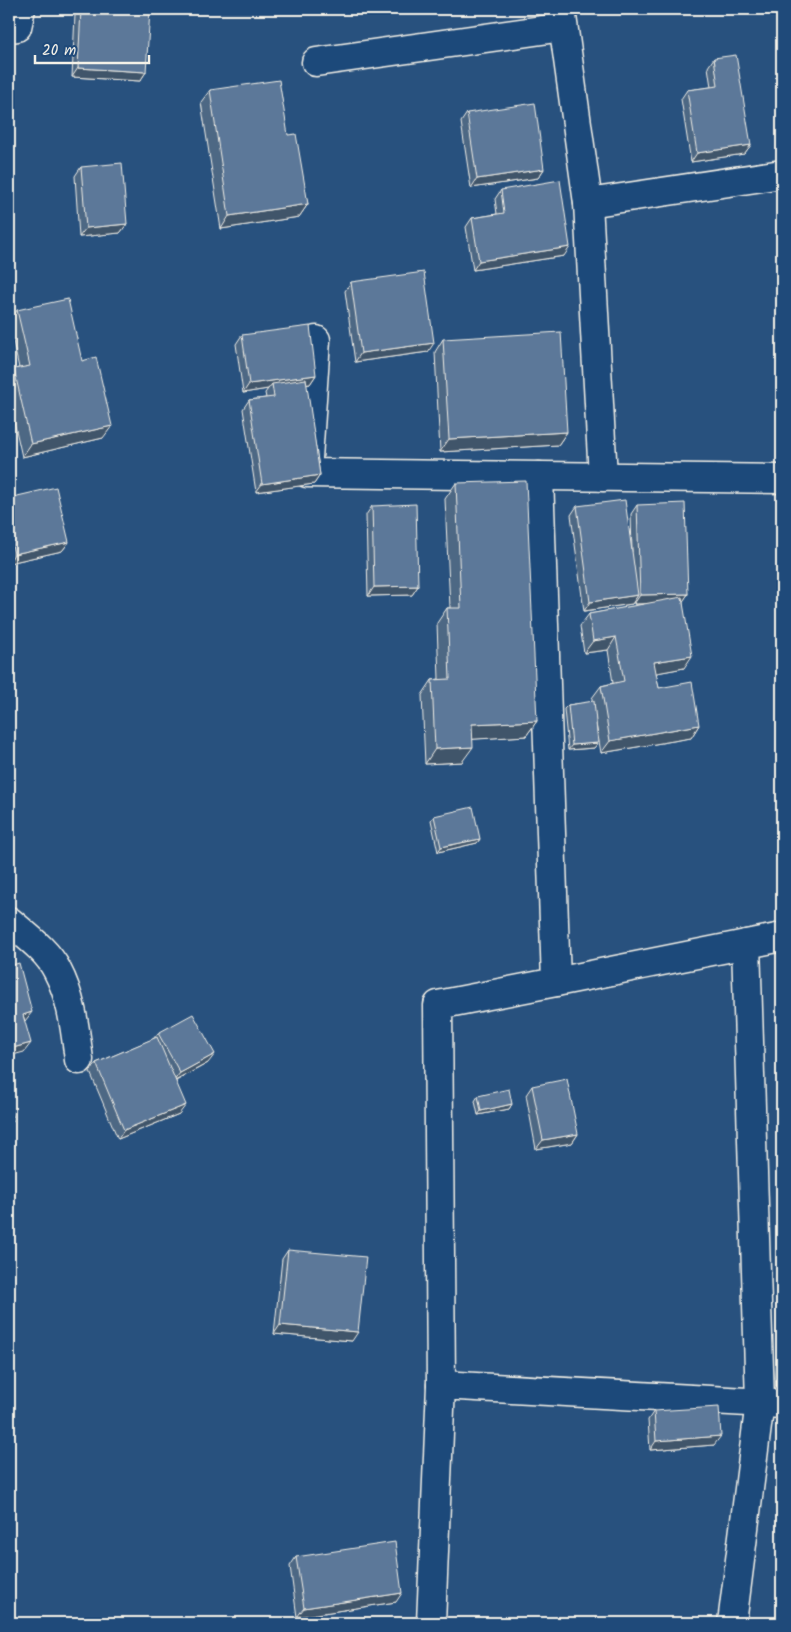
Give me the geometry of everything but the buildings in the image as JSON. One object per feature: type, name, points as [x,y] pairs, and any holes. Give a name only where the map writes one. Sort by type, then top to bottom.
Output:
[{"type":"street","points":[[9,28],[18,27],[21,9]]},
{"type":"street","points":[[316,62],[562,18],[588,203],[603,477]]},
{"type":"street","points":[[588,203],[782,174]]},
{"type":"street","points":[[316,340],[308,473],[782,479]]},
{"type":"street","points":[[539,476],[556,982]]},
{"type":"street","points":[[9,921],[40,948],[57,969],[73,1014],[79,1060]]},
{"type":"street","points":[[431,1623],[441,1385],[438,1005],[782,937]]},
{"type":"street","points":[[732,1623],[771,1403],[746,944]]},
{"type":"street","points":[[441,1385],[771,1403]]}]
